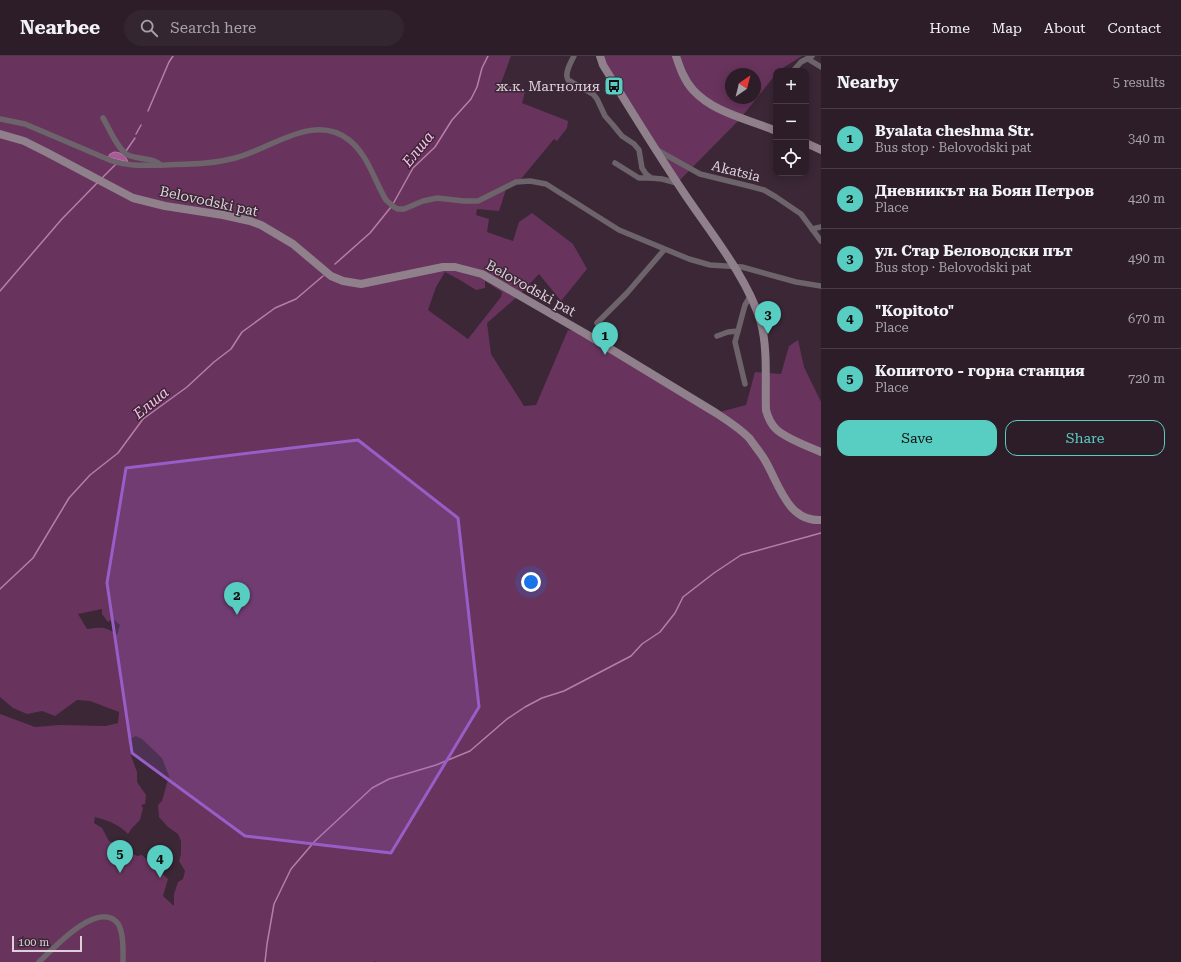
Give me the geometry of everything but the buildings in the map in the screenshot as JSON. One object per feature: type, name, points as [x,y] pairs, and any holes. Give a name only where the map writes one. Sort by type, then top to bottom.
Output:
[{"type":"street","points":[[574,56],[566,77],[571,82],[593,94],[605,116],[622,136],[634,144],[639,150],[642,168],[651,178]]},
{"type":"street","points":[[600,56],[603,65],[677,183],[734,267],[751,295],[761,322],[765,339],[766,410],[768,419],[777,430],[808,447],[821,452]]},
{"type":"street","points":[[676,56],[683,75],[693,90],[710,104],[733,115],[773,130]]},
{"type":"street","points":[[796,68],[810,57],[821,67]]},
{"type":"street","points":[[103,118],[122,150],[128,155],[153,160],[161,165]]},
{"type":"street","points":[[0,120],[24,124],[120,164],[137,166],[197,164],[236,158],[307,131],[327,130],[342,135],[356,147],[366,161],[380,190],[392,206],[398,209],[405,209],[423,201],[437,198],[475,201],[484,199],[516,182],[546,184],[619,230],[664,250],[699,262],[742,267],[796,282],[821,286]]},
{"type":"street","name":"Belovodski pat","points":[[0,134],[24,141],[133,198],[165,206],[223,215],[261,225],[293,244],[331,276],[343,281],[361,284],[443,267],[455,267],[482,274],[586,334],[734,425],[749,438],[763,456],[791,508],[799,515],[810,520],[821,520]]},
{"type":"street","points":[[809,144],[821,150]]},
{"type":"street","name":"Akatsia","points":[[655,148],[700,174],[764,190],[801,214],[821,241]]},
{"type":"street","points":[[615,163],[639,178],[651,178],[677,183]]},
{"type":"street","points":[[812,229],[821,227]]},
{"type":"street","points":[[597,323],[627,293],[664,250]]},
{"type":"street","points":[[745,384],[736,342],[745,305],[751,295]]},
{"type":"street","points":[[717,336],[733,330],[738,331]]},
{"type":"street","points":[[39,962],[84,922],[102,916],[115,920],[121,928],[123,962]]},
{"type":"highlighted area","points":[[358,440],[458,518],[479,707],[391,853],[245,836],[132,753],[107,583],[126,468]]},
{"type":"shaded area","points":[[0,56],[511,56],[501,83],[525,92],[522,103],[568,121],[567,128],[557,141],[554,139],[521,179],[508,183],[499,211],[477,209],[476,215],[489,219],[487,232],[513,241],[519,222],[532,213],[573,244],[587,269],[561,301],[539,274],[519,295],[487,323],[491,354],[524,406],[536,405],[568,330],[586,334],[716,413],[746,405],[755,372],[781,374],[789,346],[798,340],[804,367],[821,402],[821,962],[0,962],[0,714],[35,727],[60,725],[106,726],[118,723],[119,712],[90,701],[77,700],[55,716],[42,711],[27,714],[13,708],[0,697]],"holes":[[[445,272],[476,290],[485,288],[485,281],[502,292],[501,297],[468,339],[428,310],[436,287]],[[102,609],[102,614],[108,622],[113,619],[120,625],[117,635],[110,630],[103,628],[87,629],[78,614]],[[136,736],[142,739],[162,758],[169,776],[162,801],[158,805],[159,817],[168,827],[178,834],[181,841],[181,854],[179,861],[185,871],[183,879],[178,882],[174,894],[174,906],[163,896],[168,879],[142,855],[137,856],[109,841],[102,828],[94,823],[95,817],[117,825],[128,834],[140,820],[143,808],[141,805],[145,804],[146,795],[137,782],[137,772],[130,753],[129,739]]]},
{"type":"shaded area","points":[[600,56],[802,56],[783,68],[773,68],[773,78],[761,93],[761,68],[725,68],[725,104],[752,104],[740,119],[677,183]]},
{"type":"shaded area","points":[[114,152],[123,155],[128,162],[108,157]]},
{"type":"waterway","points":[[148,111],[173,56]]},
{"type":"waterway","name":"Елша","points":[[393,204],[413,168],[435,147],[452,120],[471,99],[488,56]]},
{"type":"waterway","points":[[136,134],[141,125]]},
{"type":"waterway","points":[[126,151],[135,138]]},
{"type":"waterway","points":[[102,178],[116,164]]},
{"type":"waterway","points":[[0,291],[61,220],[98,182]]},
{"type":"waterway","name":"Елша","points":[[335,264],[370,233],[391,207]]},
{"type":"waterway","name":"Елша","points":[[0,589],[33,558],[69,498],[90,475],[118,453],[143,419],[187,387],[214,362],[231,349],[242,332],[275,308],[296,299],[323,276]]},
{"type":"waterway","points":[[265,962],[274,904],[291,869],[315,841],[372,788],[389,779],[436,765],[470,751],[507,719],[525,707],[542,698],[564,691],[631,656],[642,644],[660,632],[675,613],[683,597],[714,573],[741,555],[821,533]]},
{"type":"place","name":"ж.к. Магнолия","points":[[614,86]]},
{"type":"place","name":"ул. Стар Беловодски път","points":[[768,334]]},
{"type":"place","name":"Byalata cheshma Str.","points":[[605,355]]},
{"type":"place","name":"Дневникът на Боян Петров","points":[[237,615]]},
{"type":"place","name":"Копитото - горна станция","points":[[120,873]]},
{"type":"place","name":"\"Kopitoto\"","points":[[160,878]]}]
